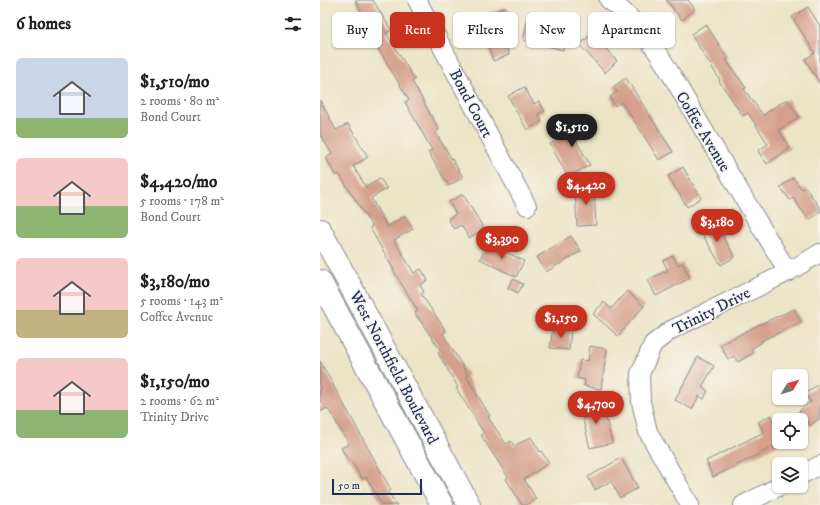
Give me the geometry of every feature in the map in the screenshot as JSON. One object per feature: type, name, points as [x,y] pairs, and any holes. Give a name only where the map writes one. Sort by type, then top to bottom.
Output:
[{"type":"main road","name":"West Northfield Boulevard","points":[[320,230],[469,505]]},
{"type":"main road","name":"West Northfield Boulevard","points":[[320,281],[442,505]]},
{"type":"street","name":"Bond Court","points":[[418,0],[527,206]]},
{"type":"street","name":"Coffee Avenue","points":[[609,0],[622,8],[640,28],[665,66],[788,272]]},
{"type":"street","name":"Trinity Drive","points":[[690,505],[648,432],[641,402],[640,374],[653,344],[671,330],[788,272],[820,253]]},
{"type":"street","points":[[808,471],[820,465]]},
{"type":"street","points":[[743,505],[772,490]]},
{"type":"building","points":[[355,0],[373,0],[380,12],[362,12]]},
{"type":"building","points":[[666,0],[688,0],[695,9],[682,20]]},
{"type":"building","points":[[506,7],[508,12],[491,12]]},
{"type":"building","points":[[808,7],[820,26],[820,84],[805,59],[815,53],[792,17]]},
{"type":"building","points":[[382,15],[390,28],[390,31],[386,33],[390,39],[390,48],[395,48],[415,80],[412,81],[439,130],[435,132],[463,177],[449,186],[428,152],[432,150],[405,102],[409,100],[378,48],[382,48]]},
{"type":"building","points":[[706,24],[728,59],[726,60],[746,88],[744,89],[763,115],[787,99],[799,117],[779,130],[790,148],[767,164],[758,151],[768,144],[748,113],[743,116],[719,81],[720,80],[691,34]]},
{"type":"building","points":[[526,26],[526,41],[523,40]]},
{"type":"building","points":[[588,37],[588,48],[605,48],[617,61],[605,73],[580,45]]},
{"type":"building","points":[[488,48],[507,48],[509,55],[493,61]]},
{"type":"building","points":[[626,78],[673,152],[659,160],[621,102],[615,106],[610,97],[617,92],[613,87]]},
{"type":"building","points":[[524,87],[534,104],[539,101],[545,111],[538,114],[542,121],[527,130],[508,96]]},
{"type":"building","points":[[320,100],[336,130],[348,124],[368,157],[353,166],[366,187],[380,178],[387,189],[371,198],[387,227],[405,216],[413,229],[394,240],[414,273],[421,269],[428,280],[420,285],[424,292],[421,294],[446,331],[443,334],[468,375],[466,376],[490,416],[488,417],[506,444],[511,441],[514,446],[531,437],[549,463],[524,479],[536,499],[526,505],[522,505],[506,479],[508,477],[481,435],[484,433],[456,388],[458,387],[438,353],[441,351],[415,313],[418,311],[370,228],[372,226],[339,174],[336,176],[326,158],[332,154],[320,134]]},
{"type":"building","points":[[584,116],[592,129],[576,140],[590,165],[568,177],[550,144],[571,132],[567,126]]},
{"type":"building","points":[[683,167],[701,198],[687,207],[668,176]]},
{"type":"building","points":[[793,178],[802,189],[805,187],[820,208],[820,212],[809,220],[793,198],[790,200],[780,187]]},
{"type":"building","points":[[594,187],[596,225],[577,226],[575,188]]},
{"type":"building","points":[[463,194],[484,229],[469,238],[461,225],[454,229],[448,219],[456,214],[449,202]]},
{"type":"building","points":[[713,220],[735,257],[721,265],[699,229]]},
{"type":"building","points":[[571,236],[581,251],[546,272],[537,257]]},
{"type":"building","points":[[488,243],[524,261],[516,277],[480,259]]},
{"type":"building","points":[[673,256],[678,265],[682,263],[690,278],[656,296],[648,280],[668,270],[663,261]]},
{"type":"building","points":[[513,279],[523,284],[518,293],[508,288]]},
{"type":"building","points":[[627,291],[644,306],[618,336],[593,314],[604,302],[611,309]]},
{"type":"building","points":[[794,309],[801,322],[761,341],[762,342],[751,349],[753,353],[738,362],[734,356],[728,359],[720,345],[754,327]]},
{"type":"building","points":[[553,327],[571,330],[569,350],[550,348]]},
{"type":"building","points":[[590,346],[607,349],[601,389],[584,386],[585,380],[577,378],[580,360],[588,361]]},
{"type":"building","points":[[698,357],[714,366],[702,387],[708,391],[704,399],[699,396],[692,409],[675,400]]},
{"type":"building","points":[[320,361],[391,490],[388,492],[397,505],[382,505],[366,477],[362,479],[350,459],[348,460],[341,448],[349,444],[332,415],[327,408],[320,412]]},
{"type":"building","points":[[820,383],[820,418],[810,426],[808,423],[808,413],[801,413],[799,411],[811,402],[808,398],[808,392]]},
{"type":"building","points":[[602,401],[612,443],[590,448],[580,407]]},
{"type":"building","points":[[771,415],[772,448],[713,477],[706,461],[764,432],[758,422]]},
{"type":"building","points":[[621,458],[638,488],[620,498],[611,481],[595,490],[588,477]]}]
